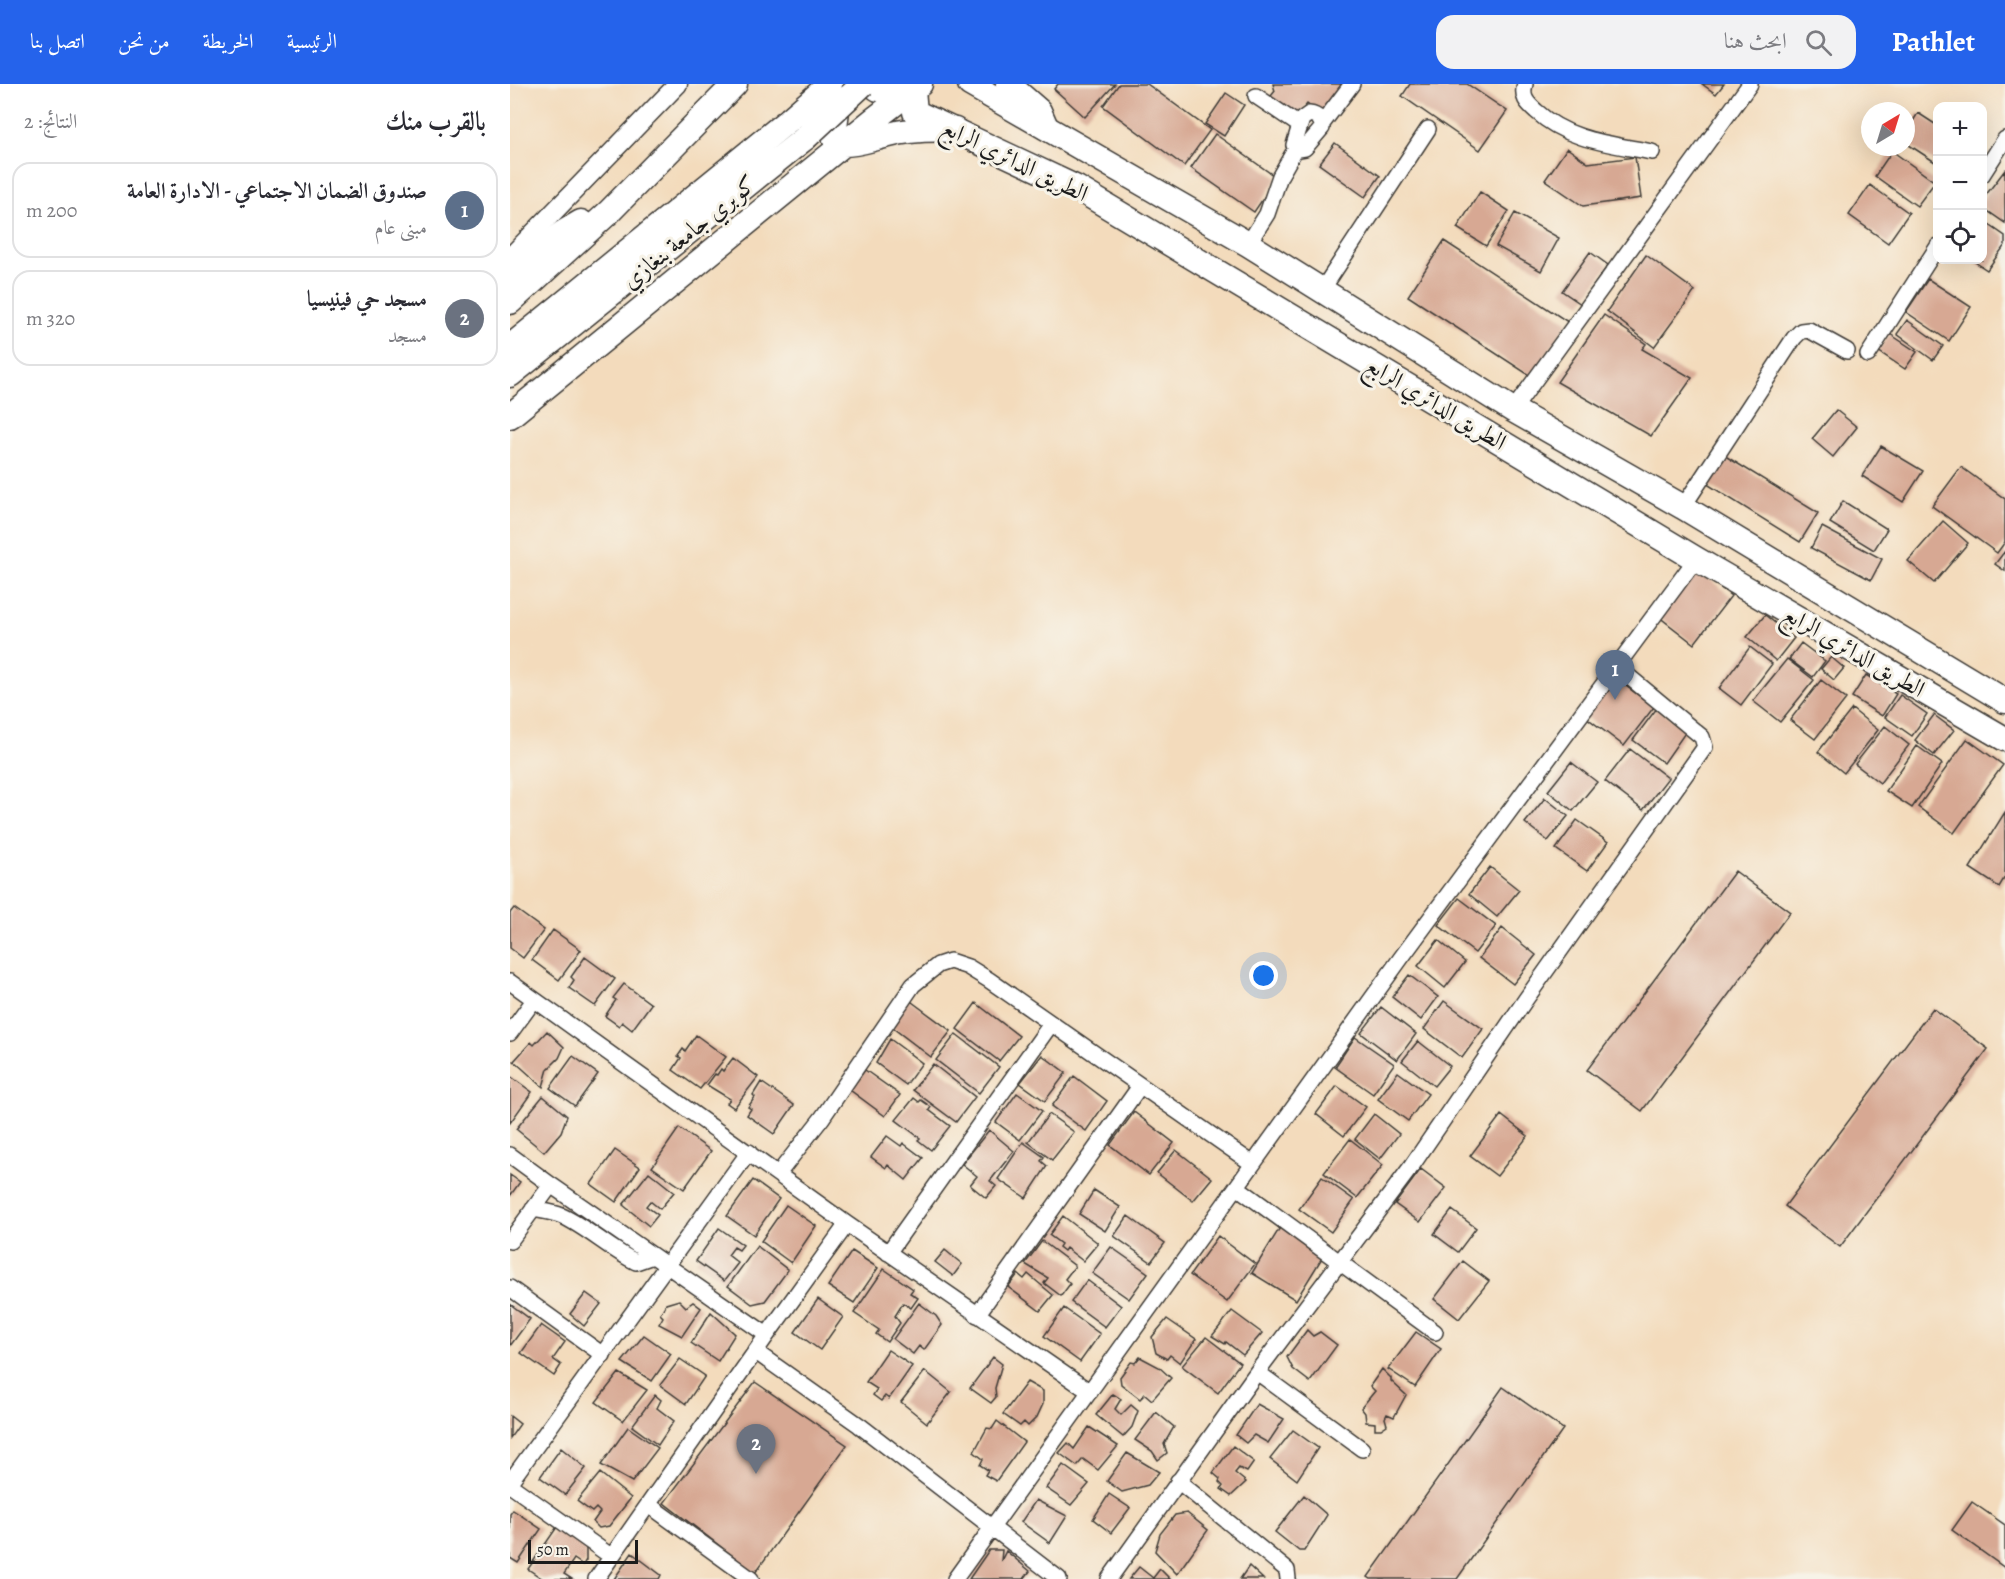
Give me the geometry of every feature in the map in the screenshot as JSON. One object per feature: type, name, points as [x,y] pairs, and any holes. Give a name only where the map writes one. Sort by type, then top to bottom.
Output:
[{"type":"main road","points":[[510,302],[609,212],[729,91],[745,84]]},
{"type":"main road","points":[[828,84],[837,110],[834,136],[843,144],[858,144],[890,134],[923,129],[955,130]]},
{"type":"main road","name":"كوبري جامعة بنغازي","points":[[510,375],[798,128],[828,84]]},
{"type":"main road","name":"كوبري جامعة بنغازي","points":[[510,347],[798,128],[863,84]]},
{"type":"main road","points":[[872,84],[878,89],[917,87]]},
{"type":"main road","name":"الطريق الدائري الرابع","points":[[970,84],[1248,244],[1513,410],[1683,507],[2005,700]]},
{"type":"main road","points":[[1008,84],[1039,111],[1046,127]]},
{"type":"main road","points":[[510,416],[843,144],[917,87]]},
{"type":"main road","name":"الطريق الدائري الرابع","points":[[917,87],[915,112],[1070,184],[1696,559],[2005,739]]},
{"type":"main road","points":[[1070,184],[1090,151]]},
{"type":"main road","points":[[510,274],[564,232],[581,222],[609,212]]},
{"type":"street","points":[[510,257],[678,84]]},
{"type":"street","points":[[1296,148],[1305,148],[1320,132],[1322,124],[1352,84]]},
{"type":"street","points":[[1525,84],[1523,93],[1525,99],[1542,117],[1556,126],[1573,135],[1594,141],[1652,152]]},
{"type":"street","points":[[1513,410],[1750,84]]},
{"type":"street","points":[[1256,96],[1299,125]]},
{"type":"street","points":[[1248,244],[1267,214],[1280,176],[1296,148],[1294,142],[1302,118],[1309,114],[1317,116],[1322,124]]},
{"type":"street","points":[[1322,290],[1428,129]]},
{"type":"street","points":[[1987,169],[2005,140]]},
{"type":"street","points":[[1868,355],[1933,254]]},
{"type":"street","points":[[1683,507],[1794,338],[1801,331],[1809,330],[1847,351]]},
{"type":"street","points":[[954,1579],[1401,958],[1696,559]]},
{"type":"street","points":[[1109,1579],[1257,1372],[1411,1167],[1705,747],[1702,737],[1616,666]]},
{"type":"street","points":[[778,1174],[822,1118],[913,985],[938,965],[950,961],[968,967],[1253,1164]]},
{"type":"street","points":[[510,982],[888,1253],[1090,1392]]},
{"type":"street","points":[[510,1033],[534,1000]]},
{"type":"street","points":[[888,1253],[1051,1024]]},
{"type":"street","points":[[977,1315],[1140,1086]]},
{"type":"street","points":[[612,1557],[510,1484],[749,1152]]},
{"type":"street","points":[[510,1155],[767,1335]]},
{"type":"street","points":[[510,1241],[551,1185]]},
{"type":"street","points":[[1237,1187],[1435,1332]]},
{"type":"street","points":[[533,1209],[559,1215],[574,1222],[617,1253],[636,1262],[653,1256]]},
{"type":"street","points":[[596,1579],[847,1224]]},
{"type":"street","points":[[510,1288],[603,1355]]},
{"type":"street","points":[[756,1352],[859,1425],[1059,1579]]},
{"type":"street","points":[[1257,1372],[1362,1449]]},
{"type":"street","points":[[1178,1481],[1279,1562],[1287,1570],[1288,1579]]},
{"type":"street","points":[[650,1505],[751,1579]]},
{"type":"building","points":[[1058,84],[1115,84],[1085,117],[1054,89]]},
{"type":"building","points":[[1119,84],[1147,84],[1210,130],[1184,166],[1103,106]]},
{"type":"building","points":[[1273,84],[1347,84],[1323,116],[1307,104],[1295,119],[1267,101],[1275,91]]},
{"type":"building","points":[[1410,84],[1467,84],[1507,111],[1480,150],[1402,96]]},
{"type":"building","points":[[1702,84],[1724,84],[1716,94]]},
{"type":"building","points":[[1226,93],[1244,105],[1224,136],[1205,124]]},
{"type":"building","points":[[1918,113],[1933,123],[1933,161],[1915,149],[1915,118]]},
{"type":"building","points":[[1215,134],[1277,178],[1254,212],[1191,168]]},
{"type":"building","points":[[1335,143],[1380,176],[1365,197],[1319,164]]},
{"type":"building","points":[[1567,148],[1588,163],[1635,157],[1641,198],[1583,206],[1545,180]]},
{"type":"building","points":[[1889,156],[1899,156],[1933,181],[1933,185],[1917,206],[1875,176]]},
{"type":"building","points":[[2005,170],[2005,223],[1987,210],[1987,193]]},
{"type":"building","points":[[1870,185],[1909,213],[1888,243],[1849,215]]},
{"type":"building","points":[[1480,192],[1509,211],[1486,246],[1457,228]]},
{"type":"building","points":[[1515,213],[1559,238],[1541,271],[1496,246]]},
{"type":"building","points":[[1987,223],[2005,236],[2005,245],[1987,270],[1978,264],[1987,264]]},
{"type":"building","points":[[1444,241],[1568,322],[1532,377],[1408,296]]},
{"type":"building","points":[[1590,252],[1608,265],[1581,304],[1562,291]]},
{"type":"building","points":[[1646,255],[1695,291],[1654,347],[1607,311]]},
{"type":"building","points":[[1928,279],[1971,307],[1949,341],[1906,312]]},
{"type":"building","points":[[1604,315],[1646,344],[1642,349],[1692,378],[1651,436],[1557,382]]},
{"type":"building","points":[[1907,320],[1943,346],[1933,360],[1897,334]]},
{"type":"building","points":[[1890,334],[1917,352],[1905,369],[1878,351]]},
{"type":"building","points":[[1836,410],[1857,427],[1833,457],[1812,439]]},
{"type":"building","points":[[1881,446],[1923,471],[1903,502],[1862,476]]},
{"type":"building","points":[[1722,454],[1818,513],[1800,542],[1704,482]]},
{"type":"building","points":[[1961,467],[2005,499],[2005,542],[1997,553],[1932,506]]},
{"type":"building","points":[[1843,501],[1887,529],[1874,550],[1830,523]]},
{"type":"building","points":[[1943,521],[1968,543],[1934,583],[1908,561]]},
{"type":"building","points":[[1822,527],[1882,559],[1871,580],[1811,548]]},
{"type":"building","points":[[2005,551],[2005,571],[1995,564]]},
{"type":"building","points":[[1695,568],[1731,596],[1694,644],[1658,616]]},
{"type":"building","points":[[1765,615],[1794,638],[1776,661],[1747,637]]},
{"type":"building","points":[[1801,643],[1825,661],[1813,677],[1789,659]]},
{"type":"building","points":[[1750,647],[1772,664],[1741,705],[1719,688]]},
{"type":"building","points":[[1831,657],[1844,668],[1834,680],[1821,669]]},
{"type":"building","points":[[1787,659],[1814,680],[1780,722],[1753,701]]},
{"type":"building","points":[[1866,675],[1896,694],[1882,716],[1852,697]]},
{"type":"building","points":[[1615,678],[1654,707],[1624,746],[1586,717]]},
{"type":"building","points":[[1821,680],[1846,699],[1815,739],[1790,720]]},
{"type":"building","points":[[1900,695],[1927,714],[1912,736],[1885,717]]},
{"type":"building","points":[[1657,708],[1687,730],[1664,763],[1633,740]]},
{"type":"building","points":[[1852,709],[1878,730],[1844,773],[1818,752]]},
{"type":"building","points":[[1934,715],[1954,730],[1934,755],[1915,740]]},
{"type":"building","points":[[1885,726],[1909,745],[1880,783],[1855,764]]},
{"type":"building","points":[[1967,739],[2003,765],[1954,833],[1918,807]]},
{"type":"building","points":[[1917,746],[1942,764],[1912,808],[1886,791]]},
{"type":"building","points":[[1630,749],[1668,778],[1643,810],[1605,781]]},
{"type":"building","points":[[1571,762],[1597,782],[1573,811],[1548,791]]},
{"type":"building","points":[[1545,798],[1568,816],[1548,841],[1525,823]]},
{"type":"building","points":[[2005,812],[2005,877],[1999,887],[1970,868]]},
{"type":"building","points":[[1577,820],[1608,842],[1587,871],[1556,849]]},
{"type":"building","points":[[1490,867],[1519,890],[1497,917],[1469,894]]},
{"type":"building","points":[[1735,871],[1790,912],[1642,1111],[1587,1070]]},
{"type":"building","points":[[1459,898],[1496,926],[1475,953],[1438,925]]},
{"type":"building","points":[[514,908],[544,930],[523,958],[510,948],[510,913]]},
{"type":"building","points":[[1502,928],[1536,955],[1513,984],[1479,958]]},
{"type":"building","points":[[553,930],[581,950],[559,980],[532,960]]},
{"type":"building","points":[[1438,940],[1465,962],[1445,988],[1418,966]]},
{"type":"building","points":[[585,957],[615,979],[595,1006],[569,988],[574,980],[571,977]]},
{"type":"building","points":[[1409,975],[1438,997],[1421,1020],[1392,997]]},
{"type":"building","points":[[624,984],[651,1004],[632,1030],[622,1022],[619,1026],[605,1016],[616,1000],[613,998]]},
{"type":"building","points":[[908,999],[951,1031],[931,1057],[889,1025]]},
{"type":"building","points":[[1444,1001],[1483,1029],[1462,1058],[1424,1029]]},
{"type":"building","points":[[976,1003],[1019,1036],[999,1061],[957,1029]]},
{"type":"building","points":[[1381,1007],[1416,1034],[1397,1060],[1361,1033]]},
{"type":"building","points":[[1933,1008],[1988,1049],[1840,1247],[1785,1206]]},
{"type":"building","points":[[547,1031],[564,1047],[559,1058],[548,1069],[543,1087],[514,1061],[531,1042],[534,1045]]},
{"type":"building","points":[[956,1034],[999,1067],[979,1093],[936,1060]]},
{"type":"building","points":[[696,1035],[726,1057],[700,1089],[673,1070],[681,1058],[678,1056],[683,1049],[685,1051]]},
{"type":"building","points":[[1355,1037],[1394,1064],[1373,1094],[1335,1067]]},
{"type":"building","points":[[890,1039],[922,1063],[906,1085],[876,1063]]},
{"type":"building","points":[[1418,1041],[1450,1066],[1434,1086],[1402,1061]]},
{"type":"building","points":[[1042,1055],[1066,1073],[1045,1101],[1020,1083]]},
{"type":"building","points":[[573,1056],[598,1074],[575,1106],[550,1088]]},
{"type":"building","points":[[733,1058],[758,1077],[734,1108],[727,1103],[730,1099],[707,1085],[715,1074],[717,1075],[721,1069],[723,1071]]},
{"type":"building","points":[[933,1064],[975,1097],[956,1122],[913,1090]]},
{"type":"building","points":[[865,1070],[900,1095],[885,1116],[850,1090]]},
{"type":"building","points":[[1398,1072],[1428,1094],[1408,1121],[1378,1099]]},
{"type":"building","points":[[510,1076],[532,1092],[510,1123]]},
{"type":"building","points":[[1074,1076],[1107,1101],[1086,1131],[1052,1106]]},
{"type":"building","points":[[761,1082],[794,1105],[774,1134],[747,1115],[751,1109],[748,1107],[755,1097],[753,1095]]},
{"type":"building","points":[[1337,1086],[1366,1107],[1344,1136],[1316,1114]]},
{"type":"building","points":[[1017,1093],[1042,1111],[1020,1140],[996,1122]]},
{"type":"building","points":[[543,1096],[567,1116],[561,1132],[544,1152],[516,1129]]},
{"type":"building","points":[[914,1098],[931,1107],[929,1110],[950,1126],[931,1150],[918,1140],[920,1138],[896,1120]]},
{"type":"building","points":[[1134,1112],[1174,1143],[1149,1175],[1110,1145]]},
{"type":"building","points":[[1049,1114],[1074,1132],[1052,1160],[1028,1142]]},
{"type":"building","points":[[1374,1114],[1399,1134],[1380,1159],[1355,1139]]},
{"type":"building","points":[[1501,1115],[1528,1136],[1497,1176],[1470,1156]]},
{"type":"building","points":[[679,1128],[711,1151],[684,1189],[652,1167]]},
{"type":"building","points":[[989,1130],[1014,1151],[990,1181],[996,1186],[986,1198],[970,1185],[977,1176],[962,1164]]},
{"type":"building","points":[[887,1136],[901,1146],[903,1143],[923,1158],[906,1180],[888,1165],[886,1168],[871,1157]]},
{"type":"building","points":[[1350,1139],[1383,1165],[1357,1198],[1324,1173]]},
{"type":"building","points":[[1023,1142],[1044,1157],[1041,1161],[1047,1166],[1026,1198],[998,1179]]},
{"type":"building","points":[[615,1150],[640,1167],[616,1202],[591,1184]]},
{"type":"building","points":[[1176,1150],[1212,1178],[1193,1201],[1157,1173]]},
{"type":"building","points":[[1421,1169],[1446,1188],[1420,1222],[1395,1204]]},
{"type":"building","points":[[649,1172],[674,1192],[660,1209],[650,1201],[646,1206],[658,1215],[649,1226],[623,1205]]},
{"type":"building","points":[[510,1175],[520,1182],[510,1196]]},
{"type":"building","points":[[1322,1177],[1354,1200],[1331,1232],[1299,1209]]},
{"type":"building","points":[[753,1180],[779,1199],[754,1235],[727,1216]]},
{"type":"building","points":[[1094,1190],[1120,1207],[1105,1231],[1079,1214]]},
{"type":"building","points":[[786,1205],[816,1226],[791,1263],[761,1241]]},
{"type":"building","points":[[1452,1210],[1476,1228],[1458,1252],[1434,1234]]},
{"type":"building","points":[[1063,1216],[1098,1243],[1083,1261],[1066,1248],[1064,1251],[1059,1247],[1061,1244],[1049,1235]]},
{"type":"building","points":[[1128,1216],[1165,1243],[1151,1262],[1114,1236]]},
{"type":"building","points":[[1281,1226],[1325,1253],[1296,1300],[1252,1273]]},
{"type":"building","points":[[719,1228],[743,1245],[739,1250],[734,1247],[728,1255],[738,1263],[724,1281],[696,1261]]},
{"type":"building","points":[[1218,1236],[1255,1264],[1227,1302],[1190,1275]]},
{"type":"building","points":[[1042,1241],[1075,1266],[1065,1279],[1070,1284],[1061,1296],[1044,1283],[1048,1278],[1025,1264]]},
{"type":"building","points":[[757,1246],[788,1270],[765,1301],[752,1304],[728,1286]]},
{"type":"building","points":[[1111,1247],[1148,1273],[1129,1299],[1092,1273]]},
{"type":"building","points":[[945,1250],[962,1264],[953,1276],[935,1262]]},
{"type":"building","points":[[852,1251],[878,1268],[854,1303],[828,1286]]},
{"type":"building","points":[[1463,1261],[1489,1281],[1459,1319],[1434,1299]]},
{"type":"building","points":[[884,1269],[913,1289],[910,1293],[918,1298],[911,1308],[903,1303],[895,1316],[900,1323],[887,1342],[876,1334],[879,1330],[854,1313]]},
{"type":"building","points":[[1018,1274],[1024,1279],[1028,1274],[1053,1295],[1040,1311],[1008,1287]]},
{"type":"building","points":[[1087,1280],[1121,1306],[1105,1327],[1071,1302]]},
{"type":"building","points":[[586,1293],[601,1304],[584,1326],[570,1314]]},
{"type":"building","points":[[818,1299],[843,1317],[820,1350],[795,1332]]},
{"type":"building","points":[[679,1300],[686,1307],[693,1302],[701,1308],[682,1336],[659,1324],[663,1317],[660,1314],[666,1304]]},
{"type":"building","points":[[919,1303],[936,1316],[942,1325],[924,1350],[919,1346],[913,1354],[893,1339]]},
{"type":"building","points":[[510,1304],[530,1319],[510,1346]]},
{"type":"building","points":[[1064,1308],[1100,1334],[1080,1362],[1044,1336]]},
{"type":"building","points":[[1232,1311],[1262,1333],[1243,1355],[1226,1342],[1225,1344],[1212,1336]]},
{"type":"building","points":[[711,1312],[735,1334],[718,1361],[691,1343]]},
{"type":"building","points":[[1167,1319],[1196,1339],[1180,1363],[1170,1355],[1167,1359],[1156,1353],[1152,1337]]},
{"type":"building","points":[[541,1325],[565,1342],[553,1359],[561,1365],[554,1376],[521,1353]]},
{"type":"building","points":[[1307,1330],[1313,1336],[1320,1332],[1337,1345],[1310,1382],[1293,1369],[1287,1357]]},
{"type":"building","points":[[1416,1332],[1441,1349],[1415,1387],[1388,1369]]},
{"type":"building","points":[[644,1335],[671,1354],[652,1381],[622,1362]]},
{"type":"building","points":[[1206,1337],[1240,1363],[1218,1393],[1182,1366]]},
{"type":"building","points":[[888,1350],[912,1366],[889,1399],[885,1396],[881,1401],[873,1395],[877,1389],[866,1382]]},
{"type":"building","points":[[993,1357],[1002,1364],[995,1388],[996,1397],[991,1403],[970,1388]]},
{"type":"building","points":[[1140,1357],[1159,1367],[1171,1378],[1152,1400],[1145,1394],[1140,1399],[1121,1384],[1120,1377],[1131,1362],[1135,1363]]},
{"type":"building","points":[[680,1359],[705,1376],[686,1404],[660,1385]]},
{"type":"building","points":[[1382,1369],[1406,1395],[1394,1417],[1387,1414],[1385,1418],[1387,1425],[1381,1429],[1375,1429],[1375,1423],[1366,1422],[1365,1413],[1361,1408],[1375,1391],[1370,1386]]},
{"type":"building","points":[[925,1371],[951,1392],[927,1423],[901,1402]]},
{"type":"building","points":[[619,1373],[647,1390],[623,1421],[596,1402]]},
{"type":"building","points":[[755,1382],[847,1445],[755,1573],[664,1503]]},
{"type":"building","points":[[1027,1382],[1043,1391],[1043,1404],[1037,1417],[1028,1426],[1024,1422],[1020,1426],[1003,1414]]},
{"type":"building","points":[[1503,1387],[1563,1429],[1457,1579],[1371,1579],[1368,1577]]},
{"type":"building","points":[[1113,1394],[1121,1399],[1115,1409],[1121,1415],[1131,1405],[1138,1411],[1132,1427],[1123,1437],[1096,1415]]},
{"type":"building","points":[[655,1395],[661,1400],[657,1408],[674,1421],[658,1445],[632,1426]]},
{"type":"building","points":[[1257,1404],[1284,1419],[1268,1443],[1254,1435],[1246,1443],[1236,1435]]},
{"type":"building","points":[[1156,1412],[1174,1427],[1164,1444],[1167,1453],[1158,1460],[1152,1451],[1135,1440]]},
{"type":"building","points":[[510,1416],[520,1424],[510,1438]]},
{"type":"building","points":[[997,1421],[1024,1442],[996,1481],[985,1475],[988,1470],[980,1465],[983,1459],[974,1452],[987,1428],[992,1429]]},
{"type":"building","points":[[628,1427],[658,1448],[632,1482],[601,1465]]},
{"type":"building","points":[[1089,1427],[1118,1446],[1098,1470],[1083,1459],[1077,1466],[1059,1453],[1068,1443],[1074,1449]]},
{"type":"building","points":[[1293,1430],[1318,1448],[1297,1480],[1270,1459]]},
{"type":"building","points":[[1233,1446],[1254,1462],[1247,1472],[1239,1468],[1235,1473],[1246,1482],[1231,1496],[1221,1489],[1223,1486],[1219,1482],[1220,1479],[1213,1473]]},
{"type":"building","points":[[561,1448],[586,1468],[565,1495],[540,1477]]},
{"type":"building","points":[[1127,1453],[1159,1472],[1148,1485],[1122,1492],[1107,1481]]},
{"type":"building","points":[[1063,1465],[1089,1484],[1071,1505],[1046,1488]]},
{"type":"building","points":[[600,1473],[631,1498],[609,1526],[599,1528],[593,1522],[600,1512],[596,1508],[592,1512],[577,1501]]},
{"type":"building","points":[[1109,1494],[1130,1508],[1111,1533],[1093,1519]]},
{"type":"building","points":[[1304,1495],[1327,1515],[1304,1551],[1299,1551],[1275,1532]]},
{"type":"building","points":[[1036,1500],[1067,1516],[1050,1543],[1021,1522]]},
{"type":"building","points":[[1972,1502],[2005,1525],[2005,1568],[1952,1530]]},
{"type":"building","points":[[513,1510],[541,1529],[518,1563],[510,1558],[510,1514]]},
{"type":"building","points":[[1187,1513],[1208,1530],[1177,1574],[1155,1551],[1160,1534],[1175,1515]]},
{"type":"building","points":[[557,1527],[586,1547],[586,1560],[583,1565],[574,1559],[564,1574],[572,1579],[543,1579],[528,1569]]},
{"type":"building","points":[[989,1550],[1002,1550],[1001,1561],[1006,1551],[1030,1571],[1024,1579],[969,1579]]},
{"type":"building","points":[[632,1553],[661,1575],[659,1579],[614,1579]]},
{"type":"building","points":[[1249,1566],[1263,1579],[1240,1579]]},
{"type":"building","points":[[1139,1567],[1153,1578],[1160,1569],[1170,1579],[1129,1579]]},
{"type":"place","name":"صندوق الضمان الاجتماعي - الادارة العامة","points":[[1615,700]]},
{"type":"place","name":"مسجد حي فينيسيا","points":[[756,1474]]}]
